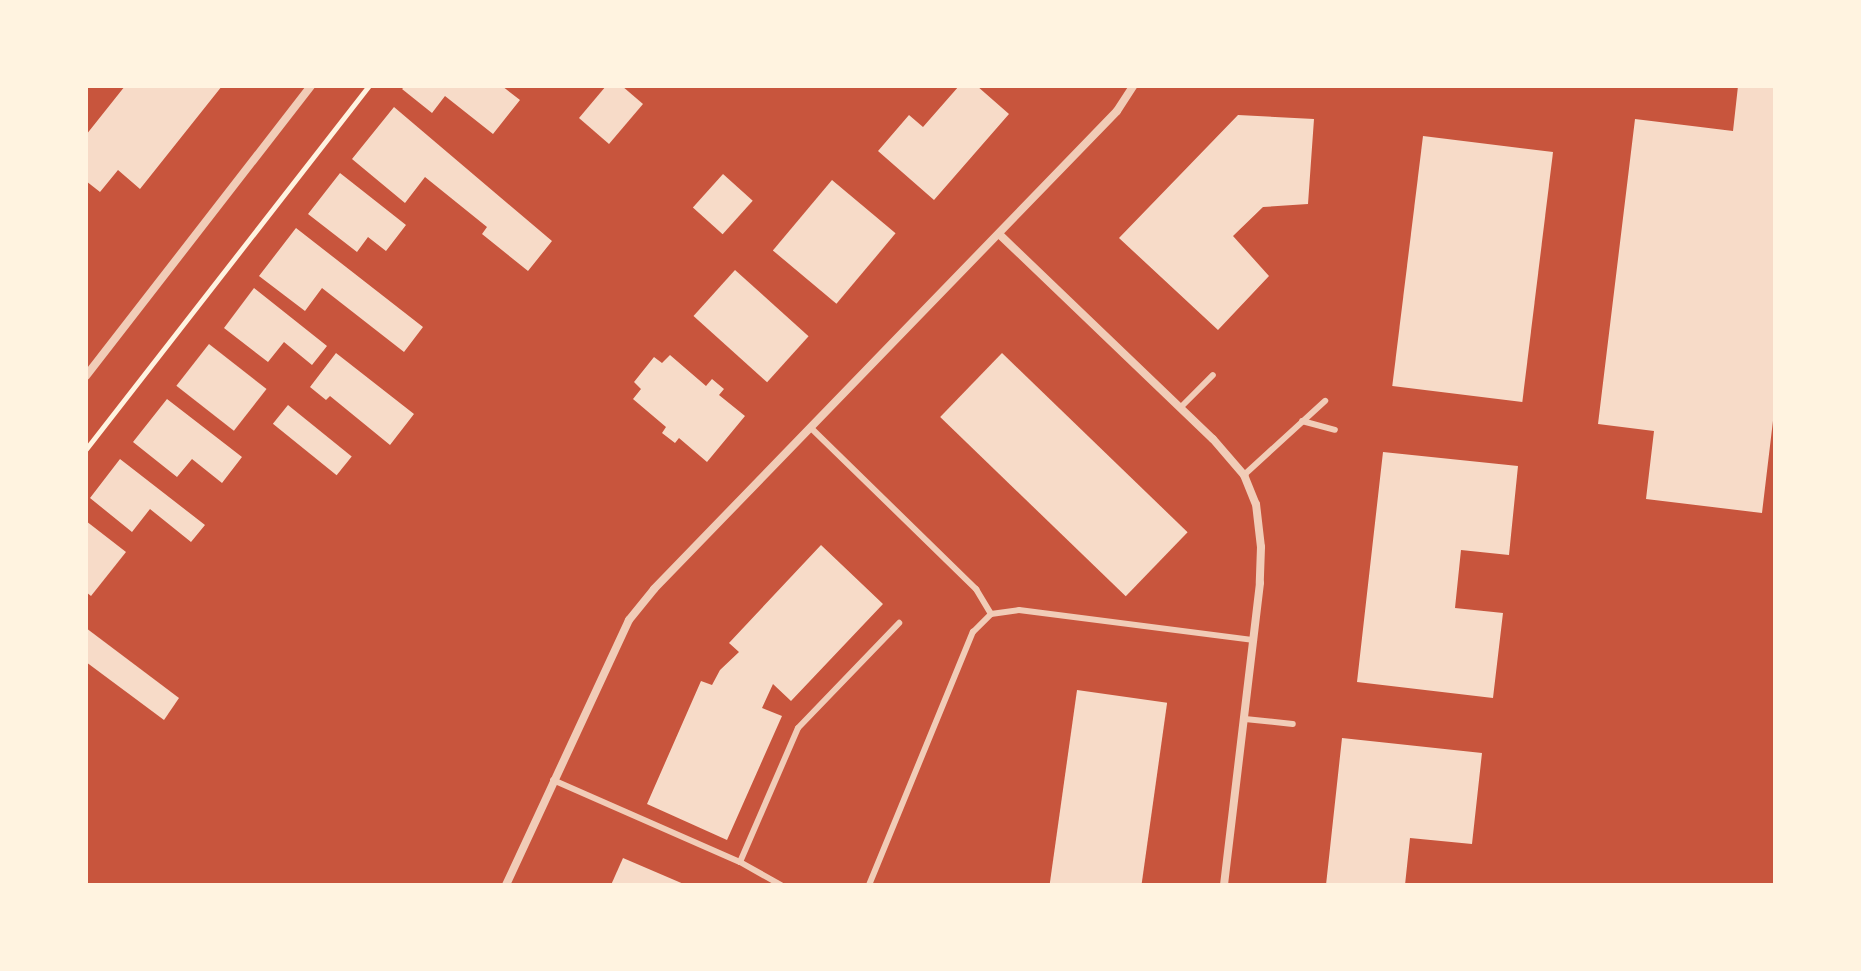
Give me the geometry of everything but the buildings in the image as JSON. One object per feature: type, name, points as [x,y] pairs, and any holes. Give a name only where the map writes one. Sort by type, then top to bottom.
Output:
[{"type":"street","points":[[86,376],[311,86]]},
{"type":"street","points":[[506,885],[629,620],[654,589],[1117,111],[1133,86]]},
{"type":"street","points":[[999,234],[1181,407],[1244,475],[1256,504],[1261,547],[1254,640],[1224,885]]},
{"type":"lane","points":[[1181,407],[1213,375]]},
{"type":"lane","points":[[1244,475],[1325,401]]},
{"type":"lane","points":[[1302,421],[1335,430]]},
{"type":"lane","points":[[811,428],[976,589],[991,614]]},
{"type":"lane","points":[[869,885],[973,632],[991,614],[1019,610],[1254,640]]},
{"type":"lane","points":[[740,862],[798,728],[899,623]]},
{"type":"lane","points":[[1245,719],[1293,724]]},
{"type":"lane","points":[[553,780],[740,862],[781,885]]},
{"type":"path","points":[[86,449],[369,86]]}]
